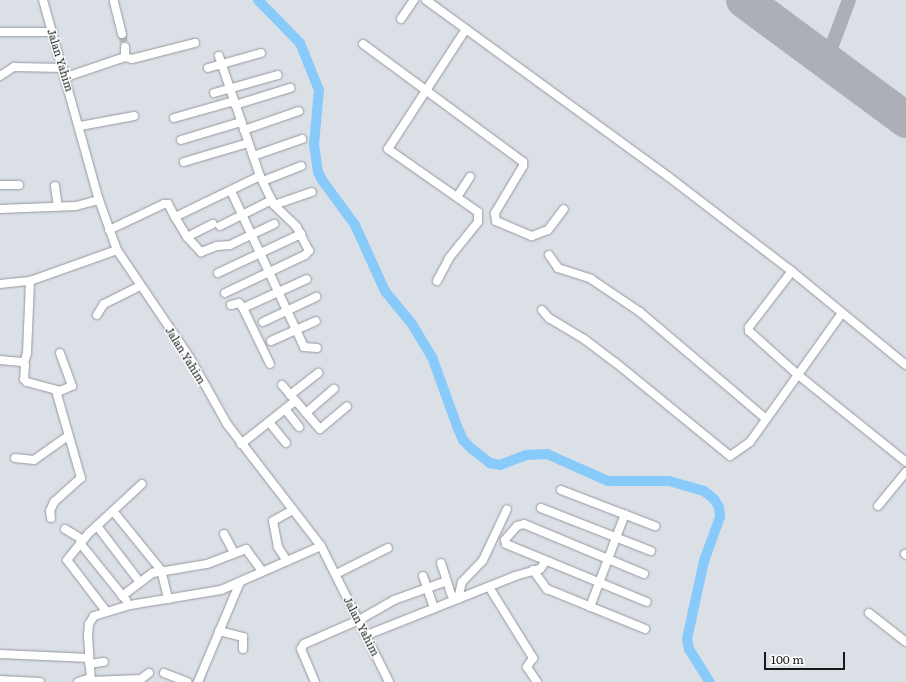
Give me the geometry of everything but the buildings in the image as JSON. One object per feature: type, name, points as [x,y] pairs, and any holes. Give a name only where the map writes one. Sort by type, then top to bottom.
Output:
[{"type":"street","name":"Jalan Yahim","points":[[43,0],[80,126],[99,200],[117,250],[140,286],[188,354],[219,410],[241,444],[321,546],[367,635],[389,682]]},
{"type":"street","points":[[401,19],[414,0]]},
{"type":"street","points":[[426,0],[669,177],[792,271],[906,365]]},
{"type":"street","points":[[116,1],[122,34]]},
{"type":"street","points":[[437,280],[449,258],[480,218],[478,212],[389,151],[466,29]]},
{"type":"street","points":[[0,32],[53,32]]},
{"type":"street","points":[[66,77],[125,57],[132,59],[196,44]]},
{"type":"street","points":[[363,44],[426,92],[524,162],[495,213],[496,222],[532,236],[548,230],[564,209]]},
{"type":"street","points":[[125,47],[125,57]]},
{"type":"street","points":[[208,68],[261,53]]},
{"type":"street","points":[[219,56],[229,89],[261,178],[273,203],[301,234],[309,248],[308,253],[225,293]]},
{"type":"street","points":[[0,76],[14,67],[63,68]]},
{"type":"street","points":[[214,93],[278,75]]},
{"type":"street","points":[[174,118],[290,88]]},
{"type":"street","points":[[180,140],[299,111]]},
{"type":"street","points":[[80,126],[134,116]]},
{"type":"street","points":[[253,156],[302,139]]},
{"type":"street","points":[[184,162],[248,143]]},
{"type":"street","points":[[174,216],[261,178],[301,166]]},
{"type":"street","points":[[457,197],[470,177]]},
{"type":"street","points":[[0,185],[19,185]]},
{"type":"street","points":[[55,186],[58,207]]},
{"type":"street","points":[[231,191],[305,349],[317,348]]},
{"type":"street","points":[[187,236],[273,203],[312,192]]},
{"type":"street","points":[[0,209],[58,207],[99,200]]},
{"type":"street","points":[[109,230],[164,204],[168,204],[187,236],[199,252],[203,252],[217,246],[227,246],[274,224]]},
{"type":"street","points":[[218,273],[301,234]]},
{"type":"street","points":[[0,284],[30,281],[117,250]]},
{"type":"street","points":[[549,255],[561,270],[591,279],[635,308],[766,419]]},
{"type":"street","points":[[792,271],[748,328],[797,374],[906,462]]},
{"type":"street","points":[[243,308],[307,279]]},
{"type":"street","points":[[30,281],[27,353],[24,363],[24,379],[27,382],[56,392],[72,386],[60,353]]},
{"type":"street","points":[[97,315],[104,304],[140,286]]},
{"type":"street","points":[[263,322],[316,297]]},
{"type":"street","points":[[231,305],[239,303],[243,308],[270,364]]},
{"type":"street","points":[[542,310],[549,318],[584,339],[616,363],[730,456],[750,442],[797,374],[842,313]]},
{"type":"street","points":[[271,341],[316,321]]},
{"type":"street","points":[[0,360],[24,363]]},
{"type":"street","points":[[241,444],[284,409],[318,373]]},
{"type":"street","points":[[282,385],[320,429],[347,406]]},
{"type":"street","points":[[306,413],[334,389]]},
{"type":"street","points":[[52,518],[50,511],[54,502],[81,478],[56,392]]},
{"type":"street","points":[[284,409],[299,427]]},
{"type":"street","points":[[269,422],[286,442]]},
{"type":"street","points":[[15,458],[34,460],[68,436]]},
{"type":"street","points":[[878,506],[906,472]]},
{"type":"street","points":[[106,611],[67,562],[82,541],[96,526],[142,484]]},
{"type":"street","points":[[561,490],[655,526]]},
{"type":"street","points":[[542,508],[651,551]]},
{"type":"street","points":[[455,596],[462,582],[483,560],[506,509]]},
{"type":"street","points":[[287,561],[278,547],[273,521],[293,510]]},
{"type":"street","points":[[113,511],[161,570],[168,599]]},
{"type":"street","points":[[590,607],[598,582],[625,514]]},
{"type":"street","points":[[644,574],[524,524],[517,526],[506,538],[506,544],[647,602]]},
{"type":"street","points":[[96,526],[139,581]]},
{"type":"street","points":[[65,529],[82,541],[130,605]]},
{"type":"street","points":[[224,534],[234,553]]},
{"type":"street","points":[[91,680],[88,635],[91,619],[106,611],[130,605],[203,595],[240,582],[321,546]]},
{"type":"street","points":[[336,574],[388,548]]},
{"type":"street","points":[[122,596],[139,581],[161,570],[207,564],[234,553],[248,550],[262,571]]},
{"type":"street","points":[[367,635],[434,608],[455,596],[489,587],[533,570],[540,569],[546,561]]},
{"type":"street","points":[[441,563],[447,581],[455,596]]},
{"type":"street","points":[[533,570],[547,589],[645,629]]},
{"type":"street","points":[[423,576],[434,608]]},
{"type":"street","points":[[315,682],[302,647],[359,620],[394,600],[447,581]]},
{"type":"street","points":[[198,682],[240,582]]},
{"type":"street","points":[[489,587],[532,658],[527,668],[537,682]]},
{"type":"street","points":[[869,613],[906,642]]},
{"type":"street","points":[[219,631],[243,637],[243,649]]},
{"type":"street","points":[[0,654],[104,662]]},
{"type":"street","points":[[78,682],[91,680],[141,679],[149,673]]},
{"type":"street","points":[[164,673],[187,682]]},
{"type":"street","points":[[0,680],[40,682]]},
{"type":"waterway","points":[[258,0],[300,43],[319,90],[314,144],[318,172],[322,180],[355,225],[385,291],[412,324],[432,357],[463,440],[490,463],[500,465],[526,455],[547,454],[608,481],[669,481],[704,491],[714,499],[719,507],[720,517],[704,561],[687,639],[689,649],[710,682]]},
{"type":"taxiway","points":[[843,73],[833,63],[830,51],[849,0]]},
{"type":"taxiway","points":[[804,44],[819,50],[832,44]]},
{"type":"runway","points":[[744,0],[906,120]]},
{"type":"tunnel","points":[[122,34],[125,47]]}]
